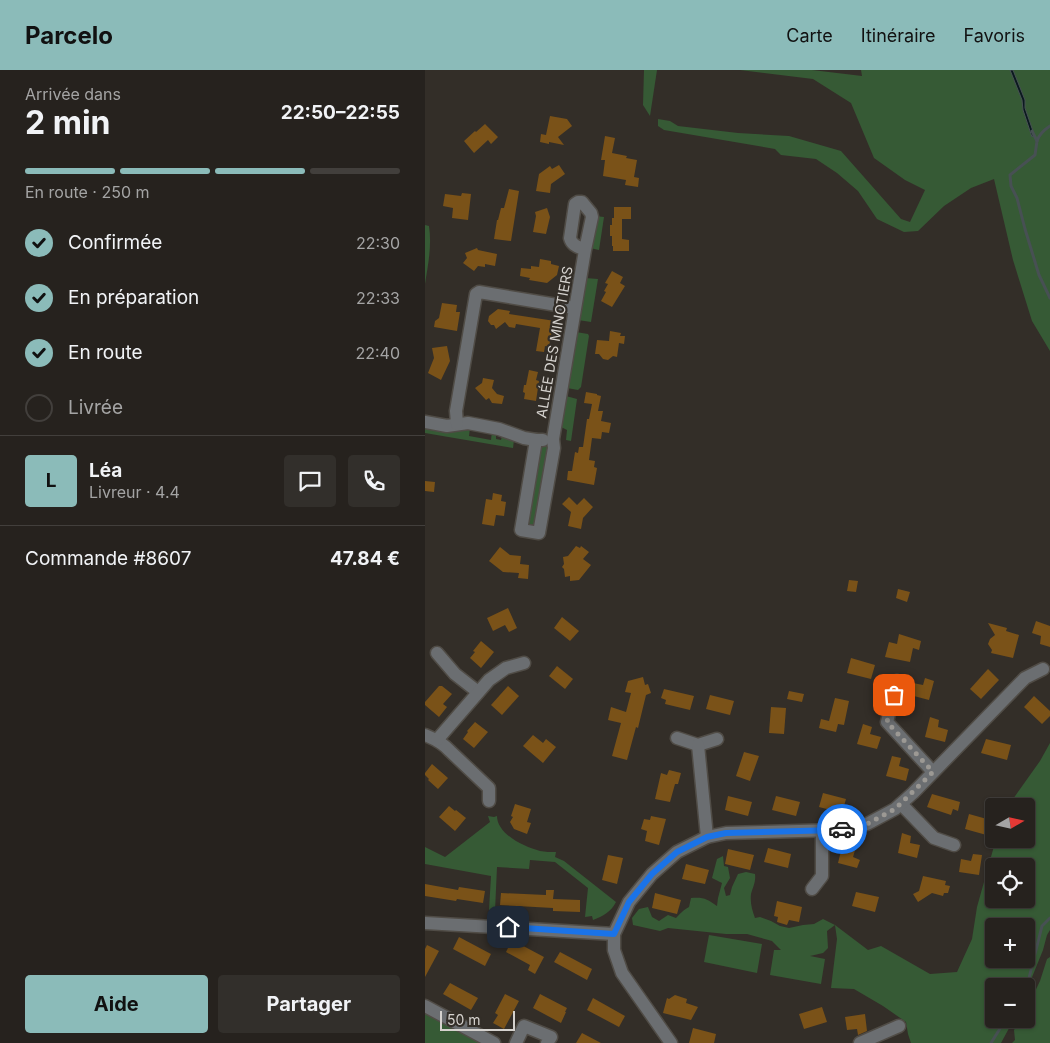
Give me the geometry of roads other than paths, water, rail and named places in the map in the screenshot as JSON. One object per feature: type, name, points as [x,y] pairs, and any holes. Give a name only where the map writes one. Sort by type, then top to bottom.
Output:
[{"type":"street","name":"ALLÉE DES MINOTIERS","points":[[536,440],[521,530],[539,533],[585,250]]},
{"type":"street","points":[[457,424],[456,411],[476,294],[479,292],[575,308]]},
{"type":"street","name":"ALLÉE DES MINOTIERS","points":[[425,422],[447,426],[468,423],[499,429],[517,436],[536,440],[553,439]]},
{"type":"street","points":[[437,653],[455,674],[478,692]]},
{"type":"street","points":[[437,740],[489,680],[506,668],[524,663]]},
{"type":"street","points":[[671,1043],[622,973],[614,950],[614,934],[629,902],[652,874],[677,852],[707,837],[726,833],[836,830],[867,824],[901,804],[1025,678],[1043,669]]},
{"type":"street","points":[[897,681],[887,722],[933,772]]},
{"type":"street","points":[[425,735],[445,745],[489,788],[489,801]]},
{"type":"street","points":[[677,738],[698,745],[717,739]]},
{"type":"street","points":[[698,745],[707,837]]},
{"type":"street","points":[[901,804],[934,838],[954,845]]},
{"type":"street","points":[[812,889],[822,876],[822,831]]},
{"type":"street","points":[[425,923],[614,934]]},
{"type":"street","points":[[425,1006],[494,1043]]},
{"type":"street","points":[[516,1043],[524,1026],[551,1037],[547,1043]]},
{"type":"street","points":[[860,1043],[899,1026]]},
{"type":"waterway","points":[[1037,141],[1042,132],[1050,126]]},
{"type":"waterway","points":[[1032,131],[1037,141],[1035,155],[1010,175],[1011,186],[1017,198],[1039,275],[1050,298]]},
{"type":"waterway","points":[[1029,978],[1042,926],[1050,918]]},
{"type":"waterway","points":[[991,1043],[1000,1028]]}]
